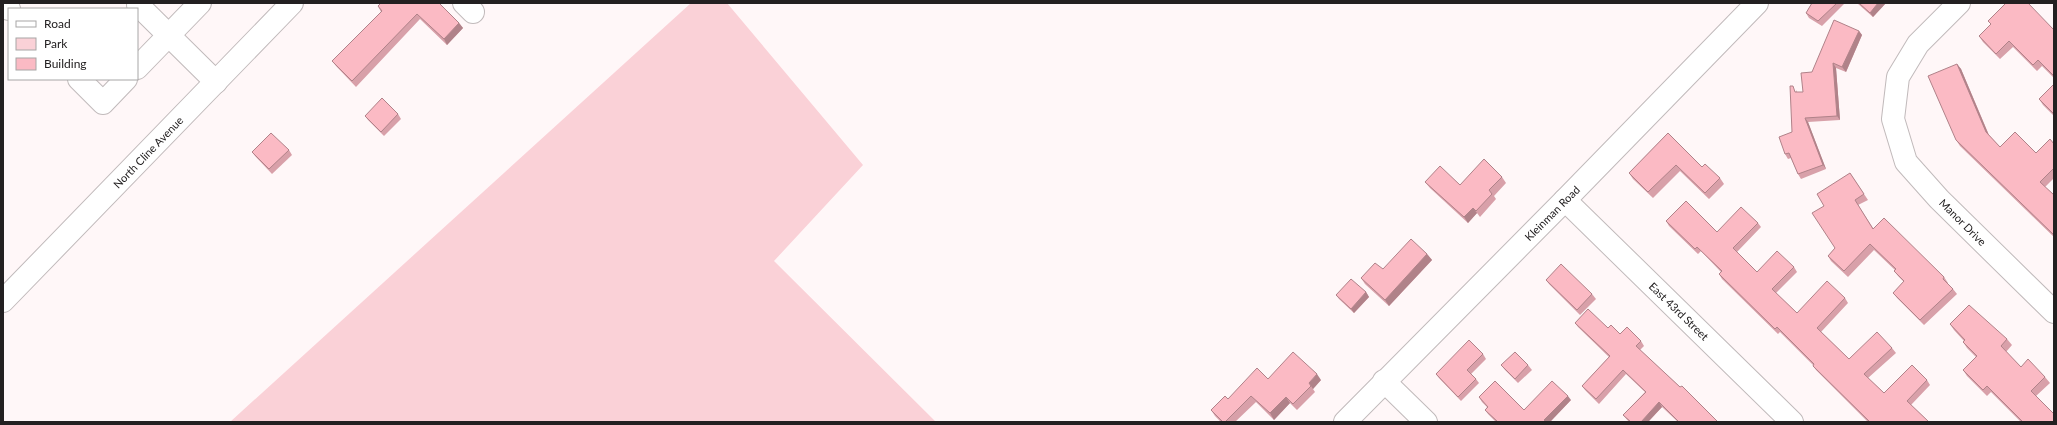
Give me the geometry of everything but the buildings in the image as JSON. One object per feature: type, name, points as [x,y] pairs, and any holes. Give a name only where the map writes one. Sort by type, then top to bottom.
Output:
[{"type":"street","points":[[138,67],[200,3]]},
{"type":"street","name":"North Cline Avenue","points":[[3,301],[292,3]]},
{"type":"street","name":"Kleinman Road","points":[[1345,422],[1384,381],[1566,200],[1756,3]]},
{"type":"street","name":"Manor Drive","points":[[1959,3],[1918,44],[1898,77],[1893,119],[1906,162],[1939,199],[2054,312]]},
{"type":"street","points":[[137,6],[169,35],[216,82]]},
{"type":"street","points":[[80,80],[103,103],[125,80]]},
{"type":"street","name":"East 43rd Street","points":[[1566,200],[1792,422]]},
{"type":"street","points":[[1384,381],[1426,422]]},
{"type":"green space","points":[[691,3],[727,3],[863,165],[774,261],[936,422],[230,422]]}]
